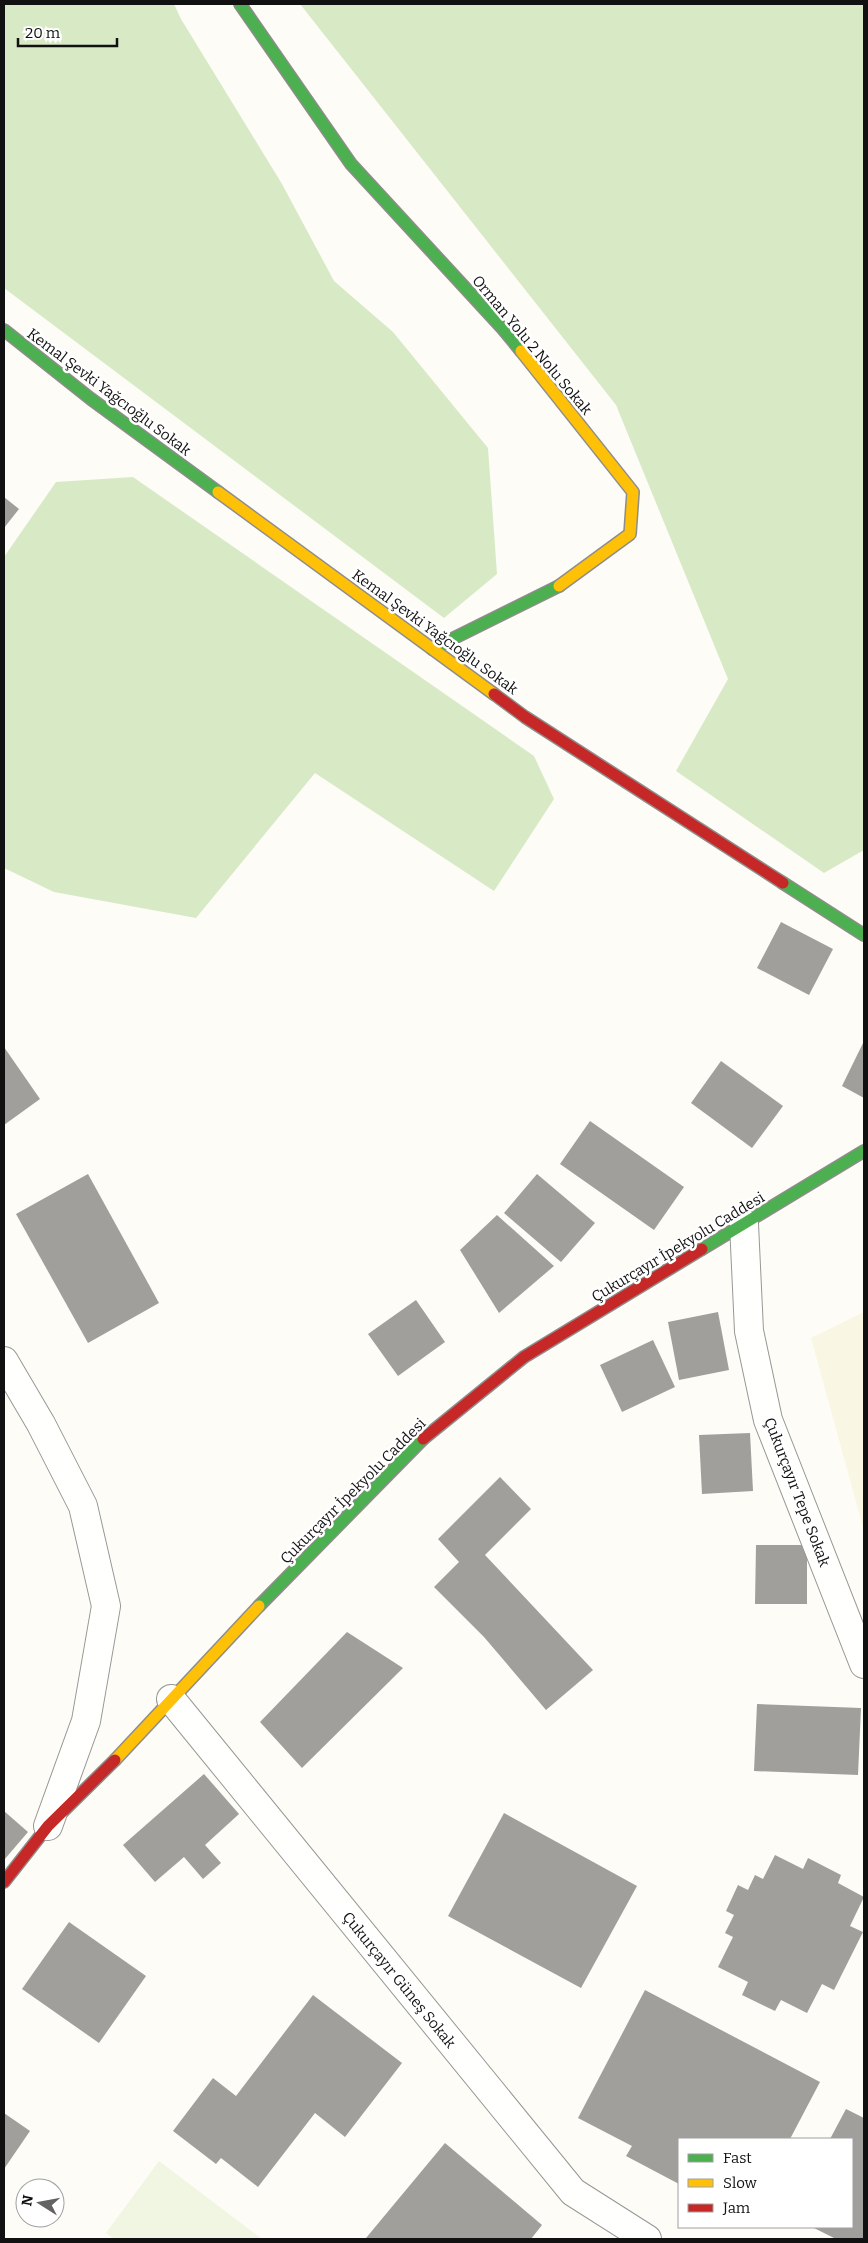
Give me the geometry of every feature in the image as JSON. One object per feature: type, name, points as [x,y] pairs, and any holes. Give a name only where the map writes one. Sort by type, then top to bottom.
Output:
[{"type":"street","name":"Orman Yolu 2 Nolu Sokak","points":[[240,4],[350,164],[503,329],[633,492],[630,534],[556,588],[432,649]]},
{"type":"street","name":"Kemal Şevki Yağcıoğlu Sokak","points":[[4,330],[91,399],[525,717],[864,935]]},
{"type":"street","name":"Çukurçayır İpekyolu Caddesi","points":[[4,1882],[48,1826],[113,1762],[171,1699],[418,1443],[524,1358],[864,1151]]},
{"type":"street","name":"Çukurçayır Tepe Sokak","points":[[744,1224],[749,1331],[768,1420],[864,1664]]},
{"type":"street","points":[[4,1361],[41,1424],[83,1506],[106,1606],[86,1721],[48,1826]]},
{"type":"street","name":"Çukurçayır Güneş Sokak","points":[[171,1699],[573,2192],[647,2239]]},
{"type":"shaded area","points":[[864,1312],[864,1531],[811,1338]]},
{"type":"green space","points":[[4,4],[174,4],[181,19],[282,184],[334,281],[393,332],[488,448],[497,574],[444,618],[4,288]]},
{"type":"green space","points":[[300,4],[864,4],[864,850],[824,873],[676,771],[728,679],[616,405]]},
{"type":"green space","points":[[133,477],[534,756],[554,799],[494,891],[315,773],[196,918],[54,892],[4,868],[4,557],[56,482]]},
{"type":"green space","points":[[159,2161],[262,2239],[114,2239],[106,2233]]},
{"type":"building","points":[[4,497],[19,509],[4,528]]},
{"type":"building","points":[[781,922],[833,949],[809,995],[757,968]]},
{"type":"building","points":[[864,1041],[864,1098],[842,1086]]},
{"type":"building","points":[[4,1047],[40,1099],[4,1125]]},
{"type":"building","points":[[721,1061],[783,1106],[752,1148],[691,1103]]},
{"type":"building","points":[[590,1121],[684,1187],[654,1230],[560,1164]]},
{"type":"building","points":[[88,1174],[159,1303],[88,1343],[16,1214]]},
{"type":"building","points":[[537,1174],[595,1223],[561,1262],[504,1213]]},
{"type":"building","points":[[497,1215],[554,1266],[499,1313],[460,1250]]},
{"type":"building","points":[[416,1300],[445,1342],[398,1376],[368,1334]]},
{"type":"building","points":[[718,1312],[729,1370],[679,1380],[668,1322]]},
{"type":"building","points":[[653,1340],[675,1387],[622,1412],[600,1365]]},
{"type":"building","points":[[750,1433],[753,1491],[702,1494],[699,1435]]},
{"type":"building","points":[[500,1477],[531,1509],[485,1555],[593,1670],[546,1710],[484,1637],[434,1587],[459,1562],[438,1539]]},
{"type":"building","points":[[756,1545],[807,1545],[807,1604],[755,1604]]},
{"type":"building","points":[[347,1632],[403,1668],[302,1768],[260,1722]]},
{"type":"building","points":[[757,1704],[861,1708],[858,1775],[754,1771]]},
{"type":"building","points":[[204,1774],[239,1814],[205,1845],[221,1863],[203,1879],[184,1857],[155,1882],[123,1845]]},
{"type":"building","points":[[4,1811],[28,1832],[4,1860]]},
{"type":"building","points":[[504,1813],[637,1886],[581,1988],[448,1916]]},
{"type":"building","points":[[775,1855],[803,1869],[808,1858],[841,1875],[838,1883],[864,1897],[850,1926],[863,1932],[834,1990],[822,1984],[807,2013],[781,2000],[775,2011],[742,1995],[748,1982],[718,1967],[733,1937],[725,1933],[734,1915],[726,1911],[738,1885],[748,1890],[755,1875],[763,1879]]},
{"type":"building","points":[[69,1922],[146,1976],[99,2043],[22,1989]]},
{"type":"building","points":[[645,1990],[820,2082],[791,2138],[678,2138],[678,2183],[626,2156],[632,2146],[578,2118]]},
{"type":"building","points":[[313,1995],[402,2063],[345,2137],[315,2113],[258,2187],[221,2158],[216,2164],[173,2131],[213,2078],[236,2096]]},
{"type":"building","points":[[846,2109],[864,2118],[864,2239],[836,2239],[814,2228],[853,2228],[853,2138],[831,2138]]},
{"type":"building","points":[[4,2113],[30,2131],[4,2169]]},
{"type":"building","points":[[445,2143],[542,2225],[531,2239],[366,2238]]},
{"type":"traffic: fast","points":[[240,4],[351,164],[521,351]]},
{"type":"traffic: fast","points":[[4,330],[91,399],[218,492]]},
{"type":"traffic: fast","points":[[432,649],[559,586]]},
{"type":"traffic: fast","points":[[783,883],[864,935]]},
{"type":"traffic: fast","points":[[702,1249],[864,1151]]},
{"type":"traffic: fast","points":[[259,1606],[423,1439]]},
{"type":"traffic: slow","points":[[521,351],[633,492],[630,534],[559,586]]},
{"type":"traffic: slow","points":[[218,492],[494,694]]},
{"type":"traffic: slow","points":[[115,1760],[259,1606]]},
{"type":"traffic: jam","points":[[494,694],[525,717],[783,883]]},
{"type":"traffic: jam","points":[[423,1439],[524,1357],[702,1249]]},
{"type":"traffic: jam","points":[[4,1882],[48,1826],[115,1760]]}]
